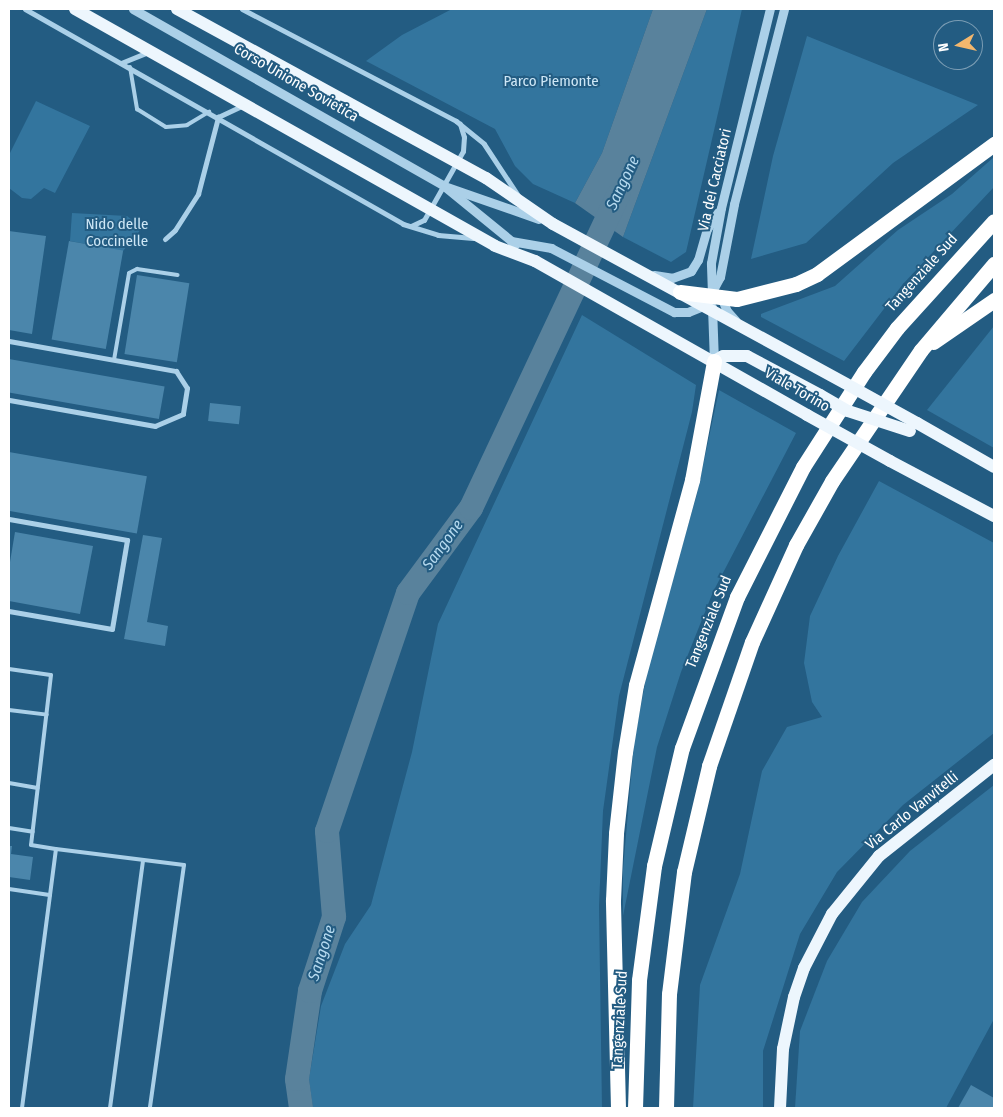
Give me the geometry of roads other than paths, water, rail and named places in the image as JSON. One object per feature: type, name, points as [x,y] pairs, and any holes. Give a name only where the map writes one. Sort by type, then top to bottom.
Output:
[{"type":"highway","points":[[680,292],[712,303],[748,298],[796,284],[817,274],[994,144]]},
{"type":"highway","name":"Tangenziale Sud","points":[[635,1108],[639,980],[654,866],[682,748],[737,597],[803,467],[864,372],[897,328],[994,221]]},
{"type":"highway","points":[[666,1108],[670,994],[684,872],[709,766],[752,642],[796,545],[832,480],[921,350],[994,264]]},
{"type":"highway","points":[[921,350],[994,300]]},
{"type":"highway","points":[[618,1108],[613,900],[616,832],[625,752],[638,676],[692,480],[714,362]]},
{"type":"main road","points":[[75,9],[151,50],[484,239],[540,264]]},
{"type":"main road","name":"Corso Unione Sovietica","points":[[177,9],[486,178],[553,224],[645,274]]},
{"type":"main road","name":"Viale Torino","points":[[540,264],[807,415],[994,516]]},
{"type":"main road","points":[[645,274],[680,292]]},
{"type":"main road","name":"Viale Torino","points":[[712,303],[742,326],[833,376],[914,427],[943,438],[994,467]]},
{"type":"main road","points":[[714,362],[724,356],[747,356],[847,410],[914,427]]},
{"type":"main road","name":"Via Carlo Vanvitelli","points":[[780,1108],[782,1049],[794,997],[804,968],[832,914],[879,856],[994,765]]},
{"type":"street","points":[[25,9],[408,226],[438,235],[484,239]]},
{"type":"street","name":"Corso Unione Sovietica","points":[[133,9],[444,186]]},
{"type":"street","name":"Corso Unione Sovietica","points":[[242,9],[460,124],[484,144],[522,204]]},
{"type":"street","name":"Via dei Cacciatori","points":[[714,362],[710,263],[721,208],[770,9]]},
{"type":"street","name":"Via dei Cacciatori","points":[[712,303],[784,9]]},
{"type":"street","points":[[121,63],[151,50]]},
{"type":"street","points":[[218,117],[247,104]]},
{"type":"street","points":[[165,239],[175,230],[198,194],[218,117]]},
{"type":"street","points":[[408,226],[418,225],[444,186],[464,144],[460,124]]},
{"type":"street","points":[[444,186],[553,224]]},
{"type":"street","points":[[444,186],[540,264]]},
{"type":"street","points":[[645,274],[672,278],[691,271],[698,260],[707,229],[721,208]]},
{"type":"street","points":[[511,241],[550,248],[598,271],[674,312],[688,312],[712,303]]},
{"type":"street","points":[[9,340],[176,371],[187,388],[183,414],[155,426],[9,400]]},
{"type":"street","points":[[9,519],[127,540],[112,629],[9,611]]},
{"type":"lane","points":[[130,68],[137,109],[166,127],[187,125],[209,112]]},
{"type":"lane","points":[[114,360],[129,273],[136,268],[178,275]]},
{"type":"lane","points":[[9,669],[51,675],[31,845],[184,865],[150,1108]]},
{"type":"lane","points":[[9,710],[47,715]]},
{"type":"lane","points":[[9,783],[38,788]]},
{"type":"lane","points":[[9,828],[33,832]]},
{"type":"lane","points":[[22,1108],[56,849]]},
{"type":"lane","points":[[110,1108],[143,860]]},
{"type":"lane","points":[[9,889],[50,895]]},
{"type":"water","points":[[653,9],[707,9],[623,237],[575,203],[602,153]]},
{"type":"waterway","name":"Sangone","points":[[301,1108],[297,1079],[310,991],[334,917],[327,831],[408,593],[471,508],[618,195]]},
{"type":"park label","name":"Parco Piemonte","points":[[551,82]]},
{"type":"park label","name":"Nido delle Coccinelle","points":[[117,232]]}]
